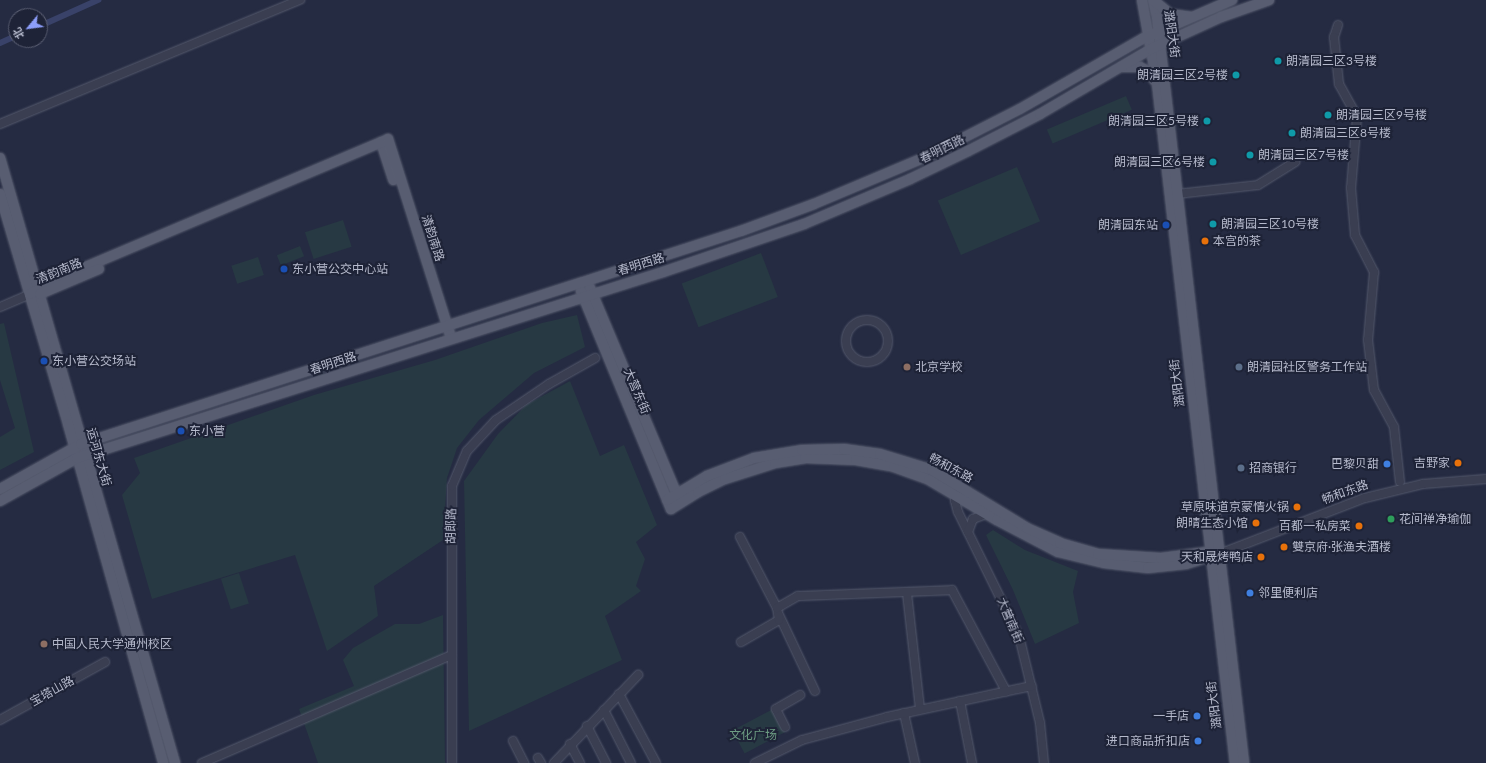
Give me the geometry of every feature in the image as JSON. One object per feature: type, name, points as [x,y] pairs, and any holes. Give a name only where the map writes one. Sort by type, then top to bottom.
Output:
[{"type":"main road","name":"潞阳大街","points":[[1142,0],[1154,34]]},
{"type":"main road","name":"潞阳大街","points":[[1153,0],[1154,34],[1177,194],[1235,763]]},
{"type":"main road","points":[[1153,0],[1170,14],[1192,17]]},
{"type":"main road","name":"春明西路","points":[[0,489],[78,446],[444,325],[741,231],[860,186],[928,156],[1020,109],[1124,49],[1154,34],[1232,0]]},
{"type":"main road","name":"春明西路","points":[[0,501],[81,457],[588,295],[804,224],[910,179],[1040,114],[1156,47],[1222,17],[1269,0]]},
{"type":"main road","name":"潞阳大街","points":[[1156,47],[1156,83],[1213,555],[1244,763]]},
{"type":"main road","points":[[1124,49],[1129,52],[1129,57],[1115,64],[1115,70],[1134,66],[1148,71],[1156,83]]},
{"type":"main road","name":"清韵南路","points":[[35,293],[384,145],[448,339]]},
{"type":"main road","name":"运河东大街","points":[[0,158],[35,293],[81,457],[163,763]]},
{"type":"main road","name":"运河东大街","points":[[0,194],[35,293]]},
{"type":"main road","name":"大营东街","points":[[582,282],[678,499]]},
{"type":"main road","name":"大营东街","points":[[588,295],[669,504]]},
{"type":"main road","name":"运河东大街","points":[[81,457],[175,763]]},
{"type":"main road","name":"畅和东路","points":[[669,504],[750,470],[805,458],[856,460],[894,467],[958,491],[1027,528],[1060,543],[1098,554],[1161,558],[1213,555]]},
{"type":"main road","name":"畅和东路","points":[[958,491],[986,514],[1058,552],[1104,563],[1148,568],[1186,564],[1213,555]]},
{"type":"street","points":[[0,124],[300,0]]},
{"type":"street","points":[[1338,25],[1334,37],[1339,84],[1357,118],[1350,188],[1355,235],[1374,272],[1368,340],[1374,390],[1394,427],[1400,482]]},
{"type":"street","points":[[1177,194],[1258,185],[1295,162]]},
{"type":"street","points":[[0,307],[35,293]]},
{"type":"street","points":[[864,320],[877,322],[882,327],[888,340],[883,354],[871,362],[857,360],[851,356],[846,344],[846,337],[852,326],[864,320]]},
{"type":"street","name":"胡郎路","points":[[452,763],[452,486],[467,451],[496,420],[549,384],[594,358]]},
{"type":"street","name":"畅和东路","points":[[1213,555],[1385,492],[1445,481],[1486,479]]},
{"type":"street","name":"大营南街","points":[[958,491],[955,501],[958,512],[1019,636],[1040,723],[1044,763]]},
{"type":"street","points":[[968,532],[973,519],[986,514]]},
{"type":"street","points":[[740,537],[778,611],[815,691]]},
{"type":"street","points":[[778,611],[798,596],[907,593],[952,590],[1006,691]]},
{"type":"street","points":[[907,593],[920,710]]},
{"type":"street","points":[[742,642],[778,620],[778,611]]},
{"type":"street","points":[[202,763],[452,655]]},
{"type":"street","name":"宝塔山路","points":[[0,720],[105,662]]},
{"type":"street","points":[[554,763],[587,726],[638,675]]},
{"type":"street","points":[[758,762],[802,740],[904,713],[1032,686]]},
{"type":"street","points":[[620,694],[656,763]]},
{"type":"street","points":[[785,727],[776,709],[800,695]]},
{"type":"street","points":[[960,701],[972,763]]},
{"type":"street","points":[[604,710],[631,763]]},
{"type":"street","points":[[904,713],[915,763]]},
{"type":"street","points":[[587,726],[606,763]]},
{"type":"street","points":[[512,741],[524,763]]},
{"type":"street","points":[[570,744],[580,763]]},
{"type":"green space","points":[[1126,96],[1132,110],[1053,143],[1047,130]]},
{"type":"green space","points":[[1017,167],[1040,221],[961,255],[938,201]]},
{"type":"green space","points":[[343,220],[352,247],[314,259],[305,232]]},
{"type":"green space","points":[[300,246],[304,256],[281,266],[277,255]]},
{"type":"green space","points":[[761,253],[778,297],[698,327],[682,283]]},
{"type":"green space","points":[[258,257],[264,275],[237,284],[231,266]]},
{"type":"green space","points":[[577,315],[585,347],[534,373],[479,420],[457,448],[447,478],[443,540],[374,586],[378,616],[327,651],[295,555],[152,599],[122,495],[140,473],[134,458],[314,395],[435,360],[542,323]]},
{"type":"green space","points":[[4,323],[34,452],[0,470],[0,437],[15,428],[0,380],[0,324]]},
{"type":"green space","points":[[570,381],[600,456],[624,445],[657,525],[636,542],[645,559],[636,586],[641,591],[605,616],[622,660],[469,731],[464,481],[498,434],[526,405]]},
{"type":"green space","points":[[993,530],[1025,550],[1078,571],[1073,592],[1079,623],[1035,644],[1013,590],[986,535]]},
{"type":"green space","points":[[239,573],[249,603],[231,609],[221,579]]},
{"type":"green space","points":[[443,615],[445,763],[318,763],[299,709],[354,686],[343,660],[353,648],[395,624],[419,624]]},
{"type":"green space","name":"文化广场","points":[[773,709],[785,732],[745,754],[732,731]]},
{"type":"waterway","points":[[48,22],[98,0]]},
{"type":"waterway","points":[[0,43],[8,40]]},
{"type":"place","name":"朗清园三区3号楼","points":[[1278,61]]},
{"type":"place","name":"朗清园三区2号楼","points":[[1236,75]]},
{"type":"place","name":"朗清园三区9号楼","points":[[1328,115]]},
{"type":"place","name":"朗清园三区5号楼","points":[[1207,121]]},
{"type":"place","name":"朗清园三区8号楼","points":[[1292,133]]},
{"type":"place","name":"朗清园三区7号楼","points":[[1250,155]]},
{"type":"place","name":"朗清园三区6号楼","points":[[1213,162]]},
{"type":"place","name":"朗清园三区10号楼","points":[[1213,224]]},
{"type":"place","name":"朗清园东站","points":[[1166,225]]},
{"type":"place","name":"本宫的茶","points":[[1205,241]]},
{"type":"place","name":"东小营公交中心站","points":[[284,269]]},
{"type":"place","name":"东小营公交场站","points":[[44,361]]},
{"type":"place","name":"北京学校","points":[[907,367]]},
{"type":"place","name":"朗清园社区警务工作站","points":[[1239,367]]},
{"type":"place","name":"东小营","points":[[181,431]]},
{"type":"place","name":"吉野家","points":[[1458,463]]},
{"type":"place","name":"巴黎贝甜","points":[[1387,464]]},
{"type":"place","name":"招商银行","points":[[1241,468]]},
{"type":"place","name":"草原味道京蒙情火锅","points":[[1297,507]]},
{"type":"place","name":"花间禅净瑜伽","points":[[1391,519]]},
{"type":"place","name":"朗晴生态小馆","points":[[1256,523]]},
{"type":"place","name":"百都一私房菜","points":[[1359,526]]},
{"type":"place","name":"雙京府·张渔夫酒楼","points":[[1284,547]]},
{"type":"place","name":"天和晟烤鸭店","points":[[1261,557]]},
{"type":"place","name":"邻里便利店","points":[[1250,593]]},
{"type":"place","name":"中国人民大学通州校区","points":[[44,644]]},
{"type":"place","name":"一手店","points":[[1197,716]]},
{"type":"place","name":"进口商品折扣店","points":[[1198,741]]}]
